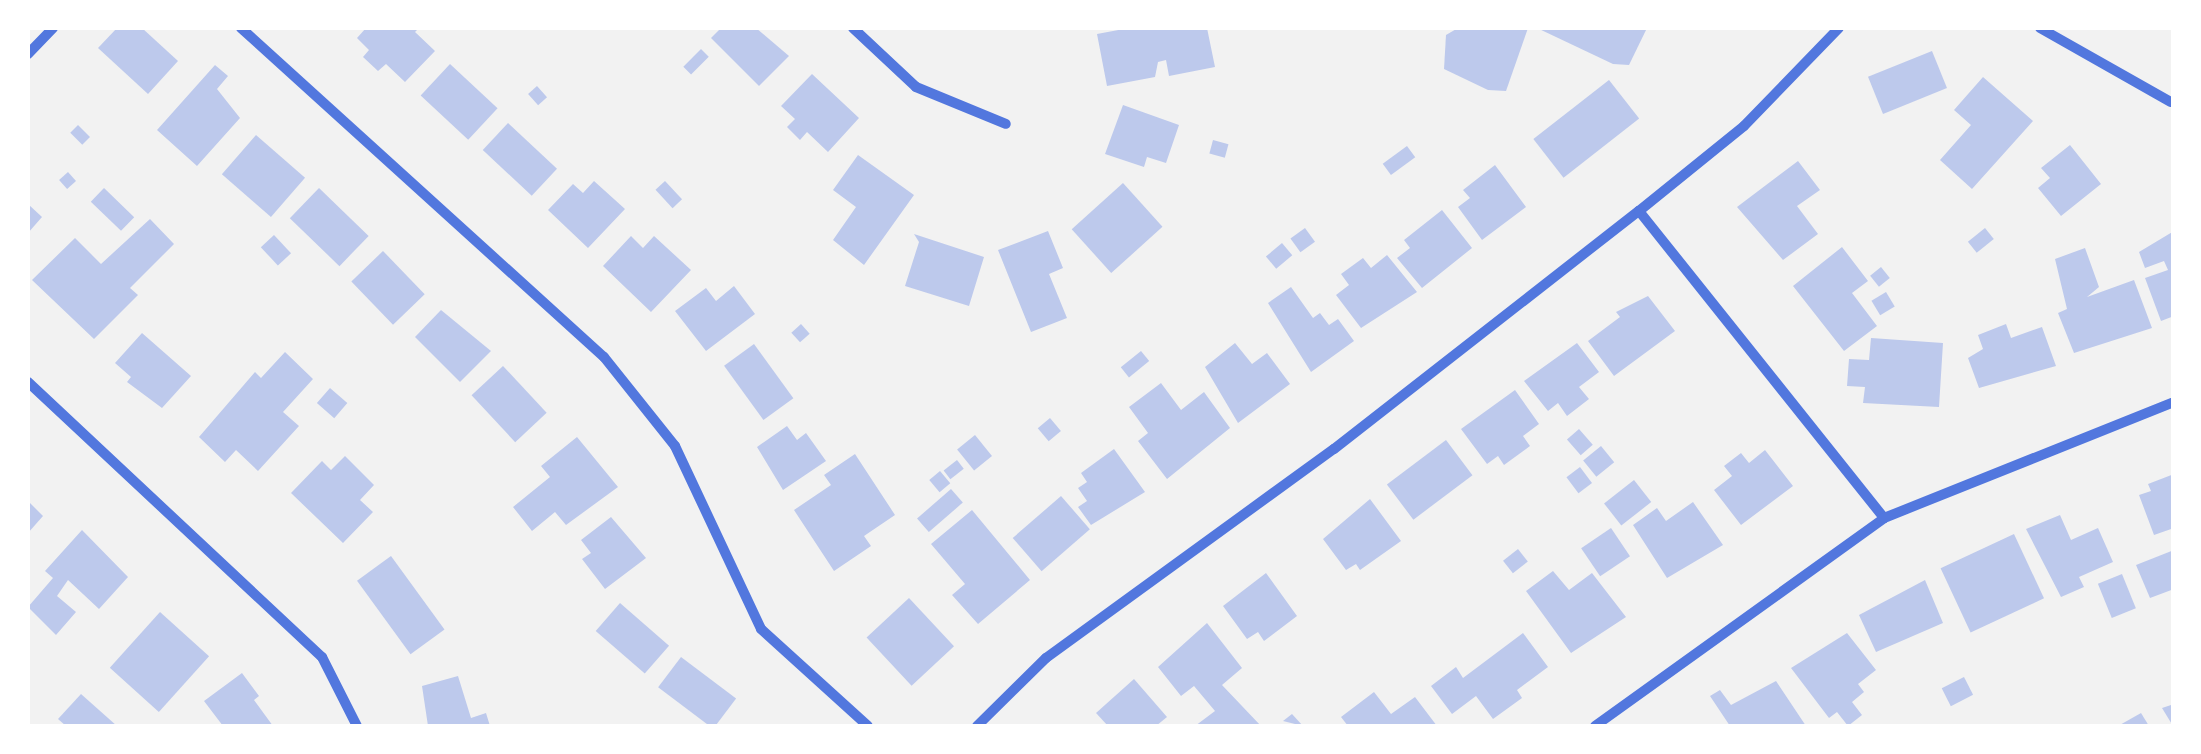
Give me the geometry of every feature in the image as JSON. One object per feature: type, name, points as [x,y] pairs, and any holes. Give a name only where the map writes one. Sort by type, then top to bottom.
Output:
[{"type":"street","points":[[28,54],[53,28]]},
{"type":"street","points":[[240,28],[616,370],[675,446],[761,629],[868,726]]},
{"type":"street","points":[[853,28],[916,86],[1006,124]]},
{"type":"street","points":[[977,726],[1046,658],[1334,450],[1640,211],[1744,126],[1838,28]]},
{"type":"street","points":[[2040,28],[2171,102]]},
{"type":"street","points":[[1640,211],[1884,518]]},
{"type":"street","points":[[28,382],[322,657],[357,726]]},
{"type":"street","points":[[1596,726],[1884,518],[2174,402]]},
{"type":"building","points":[[117,28],[142,28],[178,61],[148,94],[98,48]]},
{"type":"building","points":[[366,28],[419,28],[415,32],[435,51],[405,82],[386,64],[378,71],[363,57],[369,50],[357,38]]},
{"type":"building","points":[[721,28],[756,28],[789,56],[759,86],[711,38]]},
{"type":"building","points":[[1129,28],[1207,28],[1215,67],[1169,76],[1166,60],[1158,62],[1155,77],[1107,86],[1097,34]]},
{"type":"building","points":[[1458,28],[1528,28],[1506,91],[1488,90],[1444,69],[1446,35]]},
{"type":"building","points":[[1537,28],[1647,28],[1629,65],[1613,64]]},
{"type":"building","points":[[701,49],[709,57],[691,74],[683,67]]},
{"type":"building","points":[[1932,51],[1947,88],[1883,114],[1868,77]]},
{"type":"building","points":[[450,64],[498,108],[468,140],[421,95]]},
{"type":"building","points":[[215,65],[228,76],[217,89],[240,118],[197,166],[157,130]]},
{"type":"building","points":[[812,74],[859,118],[828,152],[807,132],[800,140],[787,127],[795,119],[781,106]]},
{"type":"building","points":[[1983,77],[2033,121],[1972,189],[1940,160],[1971,125],[1954,110]]},
{"type":"building","points":[[1609,80],[1639,119],[1564,178],[1533,139]]},
{"type":"building","points":[[537,86],[547,97],[538,105],[528,94]]},
{"type":"building","points":[[1123,105],[1179,125],[1166,163],[1147,157],[1144,167],[1105,154]]},
{"type":"building","points":[[508,123],[557,169],[532,196],[483,150]]},
{"type":"building","points":[[78,125],[90,137],[82,145],[70,133]]},
{"type":"building","points":[[256,135],[305,178],[271,217],[222,174]]},
{"type":"building","points":[[1213,140],[1228,144],[1225,158],[1209,154]]},
{"type":"building","points":[[2070,145],[2101,184],[2061,216],[2038,188],[2050,178],[2041,168]]},
{"type":"building","points":[[1407,146],[1415,157],[1391,175],[1383,164]]},
{"type":"building","points":[[858,155],[914,195],[864,265],[833,240],[856,207],[833,190]]},
{"type":"building","points":[[1798,161],[1820,190],[1797,206],[1818,234],[1783,260],[1737,207]]},
{"type":"building","points":[[1495,165],[1526,207],[1482,240],[1458,207],[1470,198],[1463,190]]},
{"type":"building","points":[[68,172],[76,181],[67,189],[59,180]]},
{"type":"building","points":[[594,181],[625,209],[588,248],[548,210],[573,184],[583,193]]},
{"type":"building","points":[[665,181],[682,199],[673,208],[655,190]]},
{"type":"building","points":[[1123,183],[1162,227],[1111,273],[1072,229]]},
{"type":"building","points":[[104,188],[134,217],[121,231],[91,202]]},
{"type":"building","points":[[319,188],[369,236],[339,266],[290,218]]},
{"type":"building","points":[[28,204],[42,217],[28,233]]},
{"type":"building","points":[[1442,210],[1472,248],[1422,288],[1397,258],[1410,248],[1404,240]]},
{"type":"building","points":[[150,219],[174,244],[130,288],[138,295],[94,339],[32,280],[75,238],[101,264]]},
{"type":"building","points":[[1305,228],[1315,242],[1300,252],[1290,239]]},
{"type":"building","points":[[1985,228],[1994,239],[1977,253],[1968,242]]},
{"type":"building","points":[[1048,231],[1063,268],[1049,274],[1067,318],[1031,332],[998,250]]},
{"type":"building","points":[[2174,231],[2174,316],[2161,321],[2145,278],[2168,270],[2164,261],[2145,268],[2139,252]]},
{"type":"building","points":[[914,234],[984,257],[969,306],[905,286],[919,242]]},
{"type":"building","points":[[274,235],[291,253],[278,266],[261,247]]},
{"type":"building","points":[[631,236],[643,248],[654,236],[691,270],[651,312],[603,266]]},
{"type":"building","points":[[1282,243],[1292,255],[1276,269],[1266,256]]},
{"type":"building","points":[[1842,247],[1868,281],[1852,293],[1877,326],[1844,351],[1793,286]]},
{"type":"building","points":[[2085,248],[2099,287],[2087,297],[2134,280],[2152,328],[2074,353],[2058,313],[2067,309],[2055,259]]},
{"type":"building","points":[[383,251],[425,294],[393,325],[351,282]]},
{"type":"building","points":[[1387,255],[1417,292],[1361,328],[1336,295],[1349,285],[1341,274],[1363,258],[1371,268]]},
{"type":"building","points":[[1881,267],[1890,278],[1879,287],[1870,276]]},
{"type":"building","points":[[734,286],[755,314],[706,351],[675,311],[706,288],[716,301]]},
{"type":"building","points":[[1291,287],[1313,318],[1320,313],[1329,325],[1338,319],[1354,341],[1311,372],[1268,303]]},
{"type":"building","points":[[1886,292],[1895,307],[1880,315],[1871,301]]},
{"type":"building","points":[[1648,296],[1675,331],[1614,376],[1588,341],[1620,317],[1616,312]]},
{"type":"building","points":[[441,310],[491,351],[460,382],[415,337]]},
{"type":"building","points":[[801,324],[810,334],[800,342],[791,333]]},
{"type":"building","points":[[2006,324],[2011,338],[2042,327],[2056,366],[1979,388],[1968,358],[1983,349],[1978,335]]},
{"type":"building","points":[[142,333],[191,376],[162,408],[127,382],[131,377],[115,363]]},
{"type":"building","points":[[1871,338],[1943,343],[1939,407],[1863,403],[1865,387],[1847,386],[1849,359],[1869,360]]},
{"type":"building","points":[[1235,343],[1252,364],[1267,353],[1290,384],[1238,423],[1205,367]]},
{"type":"building","points":[[1577,343],[1599,372],[1579,387],[1589,399],[1567,416],[1558,403],[1548,411],[1524,381]]},
{"type":"building","points":[[754,344],[793,398],[763,420],[724,366]]},
{"type":"building","points":[[1141,351],[1149,361],[1129,377],[1121,367]]},
{"type":"building","points":[[285,352],[313,379],[283,412],[299,426],[258,471],[236,450],[225,462],[199,437],[255,372],[261,378]]},
{"type":"building","points":[[503,366],[547,413],[515,442],[472,395]]},
{"type":"building","points":[[1161,383],[1181,410],[1204,392],[1230,428],[1167,479],[1138,441],[1148,433],[1129,407]]},
{"type":"building","points":[[330,388],[347,403],[334,418],[317,403]]},
{"type":"building","points":[[1515,390],[1539,424],[1523,436],[1530,446],[1504,465],[1498,456],[1487,464],[1461,429]]},
{"type":"building","points":[[1050,418],[1061,431],[1049,441],[1038,428]]},
{"type":"building","points":[[787,426],[797,440],[806,433],[826,461],[783,490],[757,447]]},
{"type":"building","points":[[1579,429],[1593,445],[1581,455],[1567,439]]},
{"type":"building","points":[[975,435],[992,456],[974,470],[957,449]]},
{"type":"building","points":[[577,437],[618,487],[566,525],[555,512],[532,531],[513,507],[550,477],[541,466]]},
{"type":"building","points":[[1446,440],[1472,475],[1413,520],[1387,485]]},
{"type":"building","points":[[1601,446],[1614,462],[1596,477],[1583,460]]},
{"type":"building","points":[[1114,449],[1145,492],[1091,525],[1078,507],[1087,501],[1078,488],[1087,482],[1081,473]]},
{"type":"building","points":[[1765,450],[1793,486],[1741,525],[1714,490],[1732,476],[1724,466],[1741,453],[1749,463]]},
{"type":"building","points":[[855,454],[895,515],[864,536],[871,546],[834,571],[794,510],[831,485],[824,475]]},
{"type":"building","points":[[345,456],[374,485],[360,500],[373,512],[343,543],[291,493],[322,461],[331,470]]},
{"type":"building","points":[[957,460],[964,469],[950,479],[944,470]]},
{"type":"building","points":[[1580,467],[1592,483],[1578,493],[1566,477]]},
{"type":"building","points":[[940,471],[950,483],[940,492],[929,480]]},
{"type":"building","points":[[2174,474],[2174,528],[2154,535],[2139,495],[2151,491],[2148,484]]},
{"type":"building","points":[[1634,480],[1651,502],[1621,525],[1604,503]]},
{"type":"building","points":[[951,489],[963,503],[929,532],[917,519]]},
{"type":"building","points":[[1061,496],[1090,529],[1042,571],[1013,538]]},
{"type":"building","points":[[1370,499],[1401,541],[1360,570],[1356,564],[1346,570],[1323,539]]},
{"type":"building","points":[[28,501],[43,516],[28,533]]},
{"type":"building","points":[[1693,502],[1723,545],[1667,578],[1633,525],[1657,508],[1666,521]]},
{"type":"building","points":[[972,510],[1030,580],[978,624],[952,595],[965,584],[931,544]]},
{"type":"building","points":[[2060,515],[2071,540],[2098,528],[2113,562],[2079,577],[2084,587],[2061,597],[2026,529]]},
{"type":"building","points":[[611,517],[646,558],[605,589],[582,559],[591,553],[581,540]]},
{"type":"building","points":[[1611,528],[1630,556],[1600,576],[1581,548]]},
{"type":"building","points":[[82,530],[128,577],[99,609],[68,580],[57,596],[76,612],[56,635],[28,607],[53,578],[45,571]]},
{"type":"building","points":[[2014,534],[2044,598],[1971,633],[1941,568]]},
{"type":"building","points":[[1518,549],[1528,562],[1513,573],[1503,561]]},
{"type":"building","points":[[2174,550],[2174,589],[2150,598],[2136,565]]},
{"type":"building","points":[[391,556],[444,630],[411,654],[357,581]]},
{"type":"building","points":[[1553,571],[1569,590],[1592,573],[1626,617],[1571,653],[1526,591]]},
{"type":"building","points":[[1266,573],[1297,616],[1264,641],[1258,632],[1247,639],[1223,606]]},
{"type":"building","points":[[2122,574],[2136,608],[2112,618],[2098,584]]},
{"type":"building","points":[[1925,580],[1943,623],[1876,652],[1859,615]]},
{"type":"building","points":[[909,598],[954,646],[912,686],[867,638]]},
{"type":"building","points":[[620,603],[669,646],[645,674],[596,631]]},
{"type":"building","points":[[160,612],[209,656],[159,712],[110,668]]},
{"type":"building","points":[[1207,623],[1242,668],[1222,685],[1261,726],[1195,726],[1215,711],[1194,686],[1181,696],[1158,667]]},
{"type":"building","points":[[1523,633],[1548,667],[1517,690],[1522,698],[1493,719],[1476,696],[1452,714],[1431,686],[1456,667],[1463,678]]},
{"type":"building","points":[[1847,633],[1876,670],[1858,684],[1864,692],[1852,702],[1862,715],[1848,726],[1837,712],[1829,718],[1791,668]]},
{"type":"building","points":[[681,657],[736,699],[715,726],[709,726],[658,687]]},
{"type":"building","points":[[242,673],[259,696],[254,700],[273,726],[223,726],[204,701]]},
{"type":"building","points":[[458,676],[471,718],[486,713],[490,726],[428,726],[422,686]]},
{"type":"building","points":[[1964,677],[1973,695],[1951,706],[1942,688]]},
{"type":"building","points":[[1134,679],[1167,717],[1156,726],[1108,726],[1096,713]]},
{"type":"building","points":[[1776,681],[1806,726],[1730,726],[1710,696],[1720,690],[1731,705]]},
{"type":"building","points":[[1374,692],[1391,714],[1415,697],[1437,726],[1348,726],[1341,717]]},
{"type":"building","points":[[81,694],[117,726],[66,726],[58,719]]},
{"type":"building","points":[[2174,704],[2174,726],[2173,726],[2162,708]]},
{"type":"building","points":[[2141,713],[2149,726],[2118,726]]},
{"type":"building","points":[[1292,714],[1303,726],[1283,721]]}]
